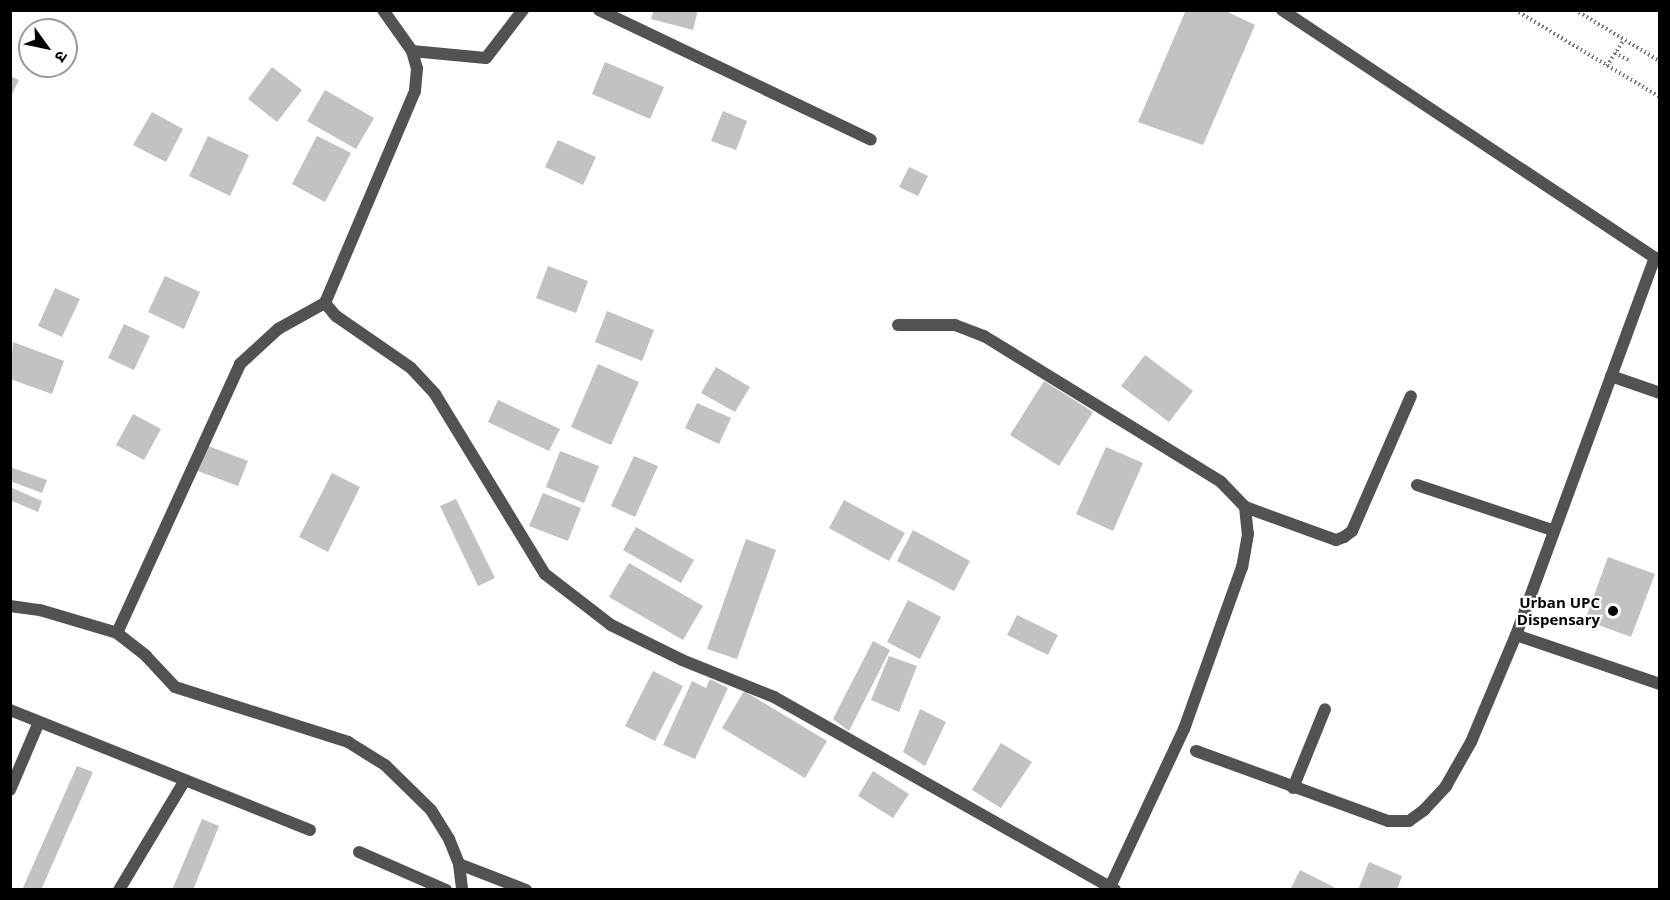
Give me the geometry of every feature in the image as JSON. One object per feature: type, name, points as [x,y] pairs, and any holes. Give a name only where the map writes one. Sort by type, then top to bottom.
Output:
[{"type":"street","points":[[117,633],[240,364],[278,329],[325,303],[415,91],[417,69],[412,51],[383,10]]},
{"type":"street","points":[[412,51],[486,58],[523,10]]},
{"type":"street","points":[[599,10],[872,140]]},
{"type":"street","points":[[1196,751],[1388,821],[1409,821],[1446,786],[1471,742],[1516,635],[1552,530],[1657,259],[1282,10]]},
{"type":"street","points":[[325,303],[336,316],[411,368],[435,394],[545,574],[611,625],[682,660],[774,697],[1113,887],[1184,729],[1242,567],[1248,534],[1245,507]]},
{"type":"street","points":[[898,325],[955,325],[984,336],[1221,482],[1245,507],[1336,540],[1352,531],[1410,396]]},
{"type":"street","points":[[1611,376],[1659,393]]},
{"type":"street","points":[[1417,485],[1552,530]]},
{"type":"street","points":[[10,606],[40,610],[117,633],[146,656],[175,687],[348,742],[385,765],[431,810],[459,864],[462,890]]},
{"type":"street","points":[[1516,635],[1659,684]]},
{"type":"street","points":[[10,710],[310,830]]},
{"type":"street","points":[[1293,788],[1325,710]]},
{"type":"street","points":[[10,790],[39,722]]},
{"type":"street","points":[[119,890],[185,780]]},
{"type":"street","points":[[359,852],[446,890]]},
{"type":"street","points":[[459,864],[526,890]]},
{"type":"path","points":[[1515,10],[1659,97]]},
{"type":"path","points":[[1575,10],[1659,61]]},
{"type":"path","points":[[1607,66],[1624,40]]},
{"type":"path","points":[[1615,53],[1628,60]]},
{"type":"building","points":[[654,10],[698,10],[693,30],[651,19]]},
{"type":"building","points":[[1186,10],[1224,10],[1255,25],[1203,145],[1138,122]]},
{"type":"building","points":[[605,62],[664,87],[650,119],[592,94]]},
{"type":"building","points":[[272,67],[302,90],[277,122],[248,99]]},
{"type":"building","points":[[10,76],[19,80],[10,98]]},
{"type":"building","points":[[325,90],[374,118],[356,149],[307,121]]},
{"type":"building","points":[[723,111],[747,121],[736,150],[711,141]]},
{"type":"building","points":[[152,112],[183,129],[166,162],[133,145]]},
{"type":"building","points":[[208,136],[249,155],[230,196],[189,176]]},
{"type":"building","points":[[317,136],[351,153],[325,202],[292,184]]},
{"type":"building","points":[[558,140],[596,157],[583,185],[545,167]]},
{"type":"building","points":[[909,167],[928,176],[918,196],[899,187]]},
{"type":"building","points":[[548,266],[588,281],[576,313],[536,298]]},
{"type":"building","points":[[165,276],[200,292],[184,329],[148,312]]},
{"type":"building","points":[[55,288],[80,299],[62,337],[38,326]]},
{"type":"building","points":[[607,311],[654,330],[642,361],[595,342]]},
{"type":"building","points":[[124,324],[150,336],[134,370],[108,358]]},
{"type":"building","points":[[13,342],[64,361],[52,394],[10,379]]},
{"type":"building","points":[[1145,355],[1193,391],[1169,422],[1121,386]]},
{"type":"building","points":[[598,364],[639,382],[611,445],[571,427]]},
{"type":"building","points":[[716,367],[750,387],[735,412],[701,393]]},
{"type":"building","points":[[1044,381],[1093,412],[1059,466],[1010,435]]},
{"type":"building","points":[[498,400],[560,429],[549,451],[488,422]]},
{"type":"building","points":[[697,403],[731,418],[719,444],[685,428]]},
{"type":"building","points":[[133,414],[161,429],[144,460],[116,445]]},
{"type":"building","points":[[208,446],[248,461],[238,486],[198,471]]},
{"type":"building","points":[[1106,447],[1143,463],[1113,531],[1076,514]]},
{"type":"building","points":[[560,451],[599,466],[584,503],[546,487]]},
{"type":"building","points":[[634,456],[658,466],[635,517],[611,506]]},
{"type":"building","points":[[10,467],[47,480],[42,493],[10,481]]},
{"type":"building","points":[[332,473],[360,487],[328,552],[299,537]]},
{"type":"building","points":[[10,487],[42,501],[38,512],[10,500]]},
{"type":"building","points":[[543,493],[581,508],[568,541],[529,526]]},
{"type":"building","points":[[456,499],[495,578],[478,586],[440,506]]},
{"type":"building","points":[[844,500],[905,533],[889,561],[829,528]]},
{"type":"building","points":[[636,527],[694,560],[681,583],[623,550]]},
{"type":"building","points":[[913,530],[970,561],[954,591],[897,561]]},
{"type":"building","points":[[746,539],[776,550],[737,659],[707,649]]},
{"type":"building","points":[[1608,557],[1655,574],[1631,637],[1585,620]]},
{"type":"building","points":[[629,563],[703,606],[683,640],[609,597]]},
{"type":"building","points":[[908,600],[941,617],[920,659],[887,642]]},
{"type":"building","points":[[1017,615],[1058,635],[1048,655],[1007,635]]},
{"type":"building","points":[[873,641],[890,650],[849,731],[833,719]]},
{"type":"building","points":[[889,656],[917,666],[899,712],[871,700]]},
{"type":"building","points":[[653,671],[683,686],[655,741],[625,726]]},
{"type":"building","points":[[710,679],[728,688],[695,759],[663,745],[692,681],[706,688]]},
{"type":"building","points":[[744,691],[827,741],[805,778],[722,728]]},
{"type":"building","points":[[920,709],[946,722],[925,766],[903,752]]},
{"type":"building","points":[[1001,743],[1032,762],[1001,808],[972,790]]},
{"type":"building","points":[[77,766],[93,772],[41,890],[22,890]]},
{"type":"building","points":[[873,771],[909,794],[893,818],[858,796]]},
{"type":"building","points":[[202,819],[219,826],[193,890],[172,890]]},
{"type":"building","points":[[1369,862],[1402,876],[1397,890],[1358,890]]},
{"type":"building","points":[[1300,870],[1334,887],[1333,890],[1290,890]]},
{"type":"place","name":"Urban UPC Dispensary","points":[[1613,611]]}]
